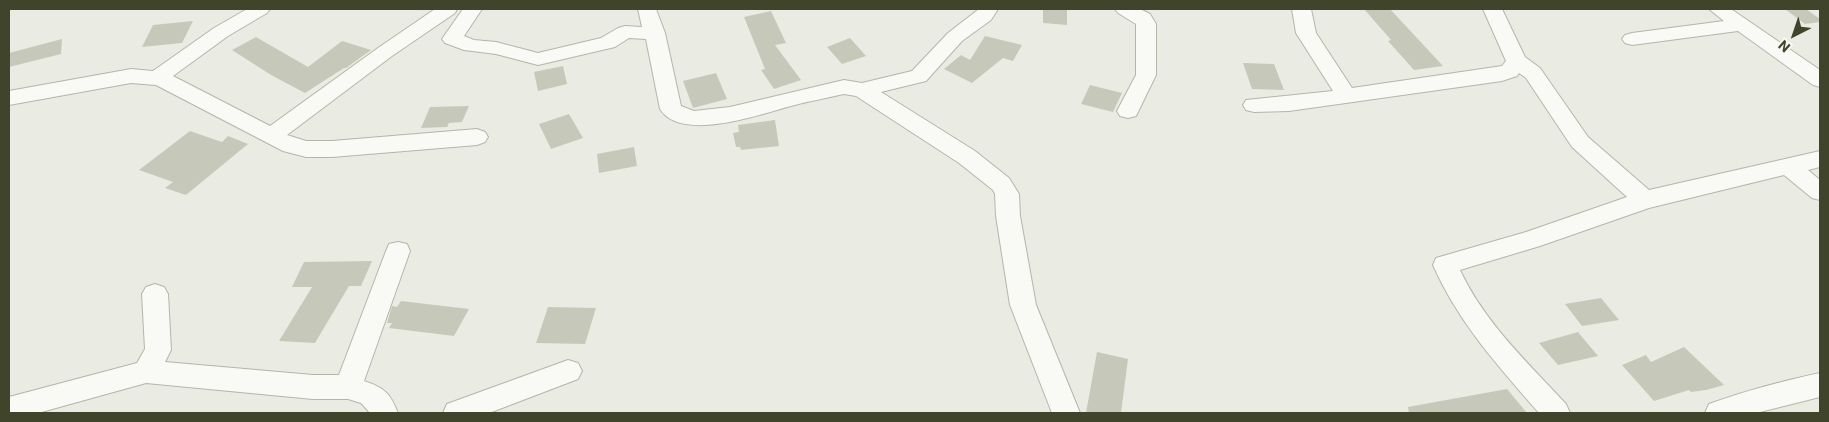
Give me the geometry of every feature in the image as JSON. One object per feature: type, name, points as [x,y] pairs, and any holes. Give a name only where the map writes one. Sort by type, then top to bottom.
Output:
[{"type":"street","points":[[158,77],[221,32],[260,9]]},
{"type":"street","points":[[272,135],[385,52],[448,9]]},
{"type":"street","points":[[472,9],[452,39],[472,46],[496,48],[519,56],[538,59],[608,43],[625,32],[654,33]]},
{"type":"street","points":[[647,9],[671,109],[675,114],[681,116],[706,118],[752,110],[844,87],[862,90],[919,76],[955,37],[984,16],[989,9]]},
{"type":"street","points":[[1125,9],[1143,18],[1146,24],[1146,74],[1128,111]]},
{"type":"street","points":[[1302,9],[1306,33],[1346,95]]},
{"type":"street","points":[[1493,9],[1516,61],[1533,73],[1580,142],[1645,200]]},
{"type":"street","points":[[1719,9],[1820,80]]},
{"type":"street","points":[[1632,39],[1742,25]]},
{"type":"street","points":[[1254,105],[1290,104],[1502,74],[1510,71],[1516,61]]},
{"type":"street","points":[[9,98],[131,76],[158,77],[291,146],[315,149],[477,137]]},
{"type":"street","points":[[862,90],[966,157],[1001,184],[1007,194],[1008,216],[1023,305],[1066,413]]},
{"type":"street","points":[[1556,413],[1476,319],[1450,279],[1445,265],[1531,240],[1645,200],[1820,158]]},
{"type":"street","points":[[1788,166],[1820,192]]},
{"type":"street","points":[[348,387],[398,251]]},
{"type":"street","points":[[146,372],[158,350],[155,294]]},
{"type":"street","points":[[9,409],[146,372],[313,387],[348,387],[371,395],[377,400],[384,413]]},
{"type":"street","points":[[465,412],[568,372]]},
{"type":"street","points":[[1719,413],[1779,394],[1816,391]]},
{"type":"building","points":[[1043,9],[1067,9],[1067,25],[1043,23]]},
{"type":"building","points":[[1364,9],[1390,9],[1443,66],[1414,70],[1388,41],[1391,40]]},
{"type":"building","points":[[1785,9],[1806,9],[1820,19],[1820,22],[1805,24]]},
{"type":"building","points":[[771,11],[786,43],[775,45],[801,80],[774,89],[761,70],[765,69],[744,17]]},
{"type":"building","points":[[193,21],[182,43],[142,47],[153,25]]},
{"type":"building","points":[[985,36],[1022,45],[1013,61],[1003,58],[972,83],[944,69],[961,55],[970,60]]},
{"type":"building","points":[[256,37],[308,67],[342,41],[371,50],[305,93],[271,75],[232,50]]},
{"type":"building","points":[[850,38],[866,56],[842,64],[827,47]]},
{"type":"building","points":[[62,39],[61,54],[9,67],[9,53]]},
{"type":"building","points":[[1243,63],[1274,64],[1284,90],[1252,89]]},
{"type":"building","points":[[563,66],[567,84],[538,91],[534,72]]},
{"type":"building","points":[[716,73],[727,99],[693,108],[683,81]]},
{"type":"building","points":[[1090,85],[1122,93],[1113,112],[1081,104]]},
{"type":"building","points":[[469,106],[462,122],[449,123],[447,127],[421,128],[430,107]]},
{"type":"building","points":[[569,114],[583,138],[551,149],[539,124]]},
{"type":"building","points":[[775,120],[779,146],[741,150],[740,147],[736,147],[733,133],[739,132],[738,125]]},
{"type":"building","points":[[190,131],[222,142],[228,136],[248,144],[186,195],[165,188],[173,182],[139,170]]},
{"type":"building","points":[[634,147],[637,166],[599,173],[597,154]]},
{"type":"building","points":[[372,261],[361,286],[349,286],[315,343],[279,341],[312,287],[292,287],[304,262]]},
{"type":"building","points":[[1601,298],[1619,320],[1582,326],[1565,304]]},
{"type":"building","points":[[401,301],[469,309],[454,336],[389,328],[392,323],[387,323],[392,306],[397,307]]},
{"type":"building","points":[[548,307],[596,308],[585,344],[536,343]]},
{"type":"building","points":[[1578,332],[1598,356],[1558,365],[1539,343]]},
{"type":"building","points":[[1684,347],[1724,385],[1706,390],[1691,392],[1689,390],[1654,401],[1622,365],[1646,355],[1651,362]]},
{"type":"building","points":[[1097,352],[1128,359],[1121,413],[1086,413]]},
{"type":"building","points":[[1507,389],[1527,413],[1409,413],[1408,407]]}]
